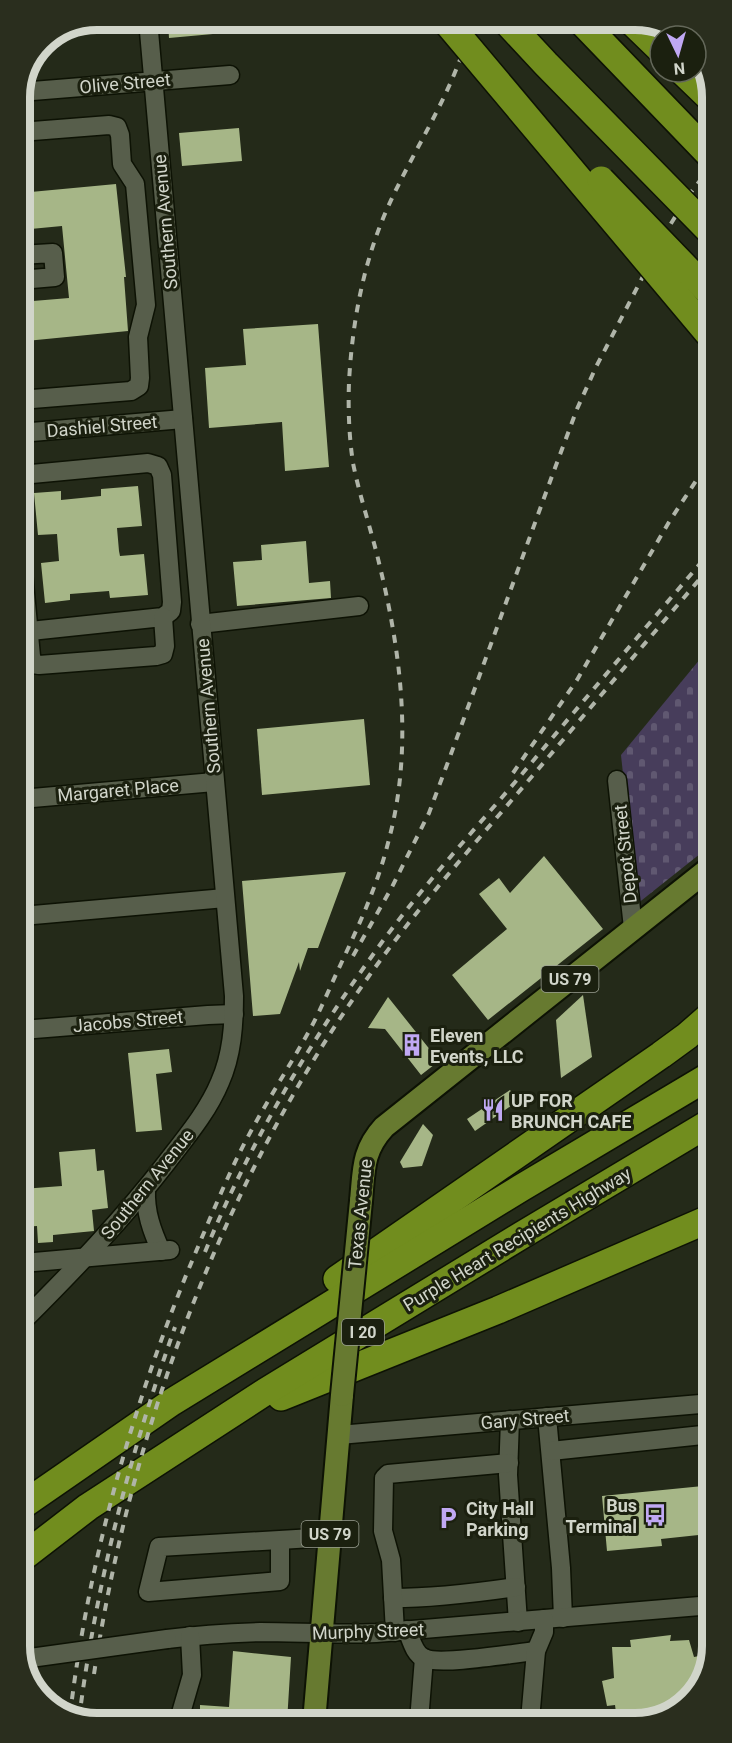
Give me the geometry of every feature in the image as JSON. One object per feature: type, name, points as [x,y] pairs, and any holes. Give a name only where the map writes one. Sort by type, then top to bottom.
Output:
[{"type":"highway","points":[[453,30],[702,326]]},
{"type":"highway","points":[[455,30],[702,285]]},
{"type":"highway","points":[[514,30],[702,223]]},
{"type":"highway","points":[[590,30],[702,147]]},
{"type":"highway","points":[[172,1402],[305,1302],[661,1055],[702,1023]]},
{"type":"highway","name":"I 20","points":[[30,1500],[172,1402],[531,1181],[702,1080]]},
{"type":"highway","name":"Purple Heart Recipients Highway","points":[[30,1552],[88,1507],[216,1423],[512,1241],[702,1128]]},
{"type":"highway","points":[[216,1423],[498,1310],[702,1222]]},
{"type":"main road","name":"Texas Avenue","points":[[315,1713],[342,1395],[365,1160],[368,1150],[375,1136],[384,1127],[702,874]]},
{"type":"street","name":"Southern Avenue","points":[[30,1314],[86,1258],[146,1190],[191,1131],[208,1106],[220,1081],[233,1031],[234,996],[149,30]]},
{"type":"street","name":"Olive Street","points":[[30,91],[230,75]]},
{"type":"street","points":[[30,131],[109,125],[117,127],[120,135],[122,164],[135,184],[146,305],[138,337],[139,386],[131,391],[30,399]]},
{"type":"street","points":[[30,254],[53,253],[55,277],[30,279]]},
{"type":"street","name":"Dashiel Street","points":[[30,432],[183,419]]},
{"type":"street","points":[[30,474],[148,463],[158,466],[162,475],[172,602],[171,611],[163,616],[30,630]]},
{"type":"street","points":[[200,624],[359,606]]},
{"type":"street","points":[[30,652],[33,664],[39,665],[156,656],[163,654],[165,646],[163,616]]},
{"type":"street","name":"Depot Street","points":[[617,780],[633,928]]},
{"type":"street","name":"Margaret Place","points":[[30,798],[214,782]]},
{"type":"street","points":[[30,915],[225,898]]},
{"type":"street","name":"Jacobs Street","points":[[30,1029],[208,1014],[234,1014]]},
{"type":"street","points":[[30,1262],[166,1251],[149,1221],[145,1201],[146,1190]]},
{"type":"street","name":"Gary Street","points":[[339,1435],[702,1403]]},
{"type":"street","points":[[547,1417],[561,1568],[563,1618]]},
{"type":"street","points":[[510,1420],[509,1485],[518,1622]]},
{"type":"street","points":[[551,1451],[702,1435]]},
{"type":"street","points":[[509,1463],[388,1474],[384,1478],[383,1531],[392,1560],[393,1598],[401,1631],[424,1658],[447,1661],[536,1650]]},
{"type":"street","points":[[280,1540],[280,1581],[148,1592],[159,1547],[330,1537]]},
{"type":"street","points":[[393,1598],[483,1592],[516,1587]]},
{"type":"street","name":"Murphy Street","points":[[31,1658],[190,1636],[259,1632],[352,1634],[702,1606]]},
{"type":"street","points":[[531,1713],[536,1650],[544,1632],[544,1619]]},
{"type":"street","points":[[181,1713],[192,1675],[190,1636]]},
{"type":"street","points":[[420,1713],[424,1658]]},
{"type":"green space","points":[[702,657],[702,852],[637,904],[621,755]]},
{"type":"building","points":[[168,30],[212,30],[213,34],[169,38]]},
{"type":"building","points":[[239,128],[242,161],[182,166],[179,133]]},
{"type":"building","points":[[116,184],[126,277],[124,277],[128,331],[30,341],[30,301],[69,298],[62,226],[30,229],[30,192]]},
{"type":"building","points":[[318,324],[329,467],[285,471],[282,422],[209,428],[205,368],[246,365],[243,329]]},
{"type":"building","points":[[138,486],[142,526],[117,528],[119,551],[120,556],[144,554],[148,595],[110,598],[109,591],[70,594],[70,600],[45,603],[41,563],[59,561],[57,534],[38,535],[34,493],[61,491],[61,500],[101,496],[101,489]]},
{"type":"building","points":[[306,541],[309,583],[330,581],[331,598],[237,606],[233,562],[262,560],[261,545]]},
{"type":"building","points":[[364,719],[370,785],[262,795],[257,729]]},
{"type":"building","points":[[544,856],[603,929],[488,1020],[452,975],[507,929],[479,894],[499,878],[510,893]]},
{"type":"building","points":[[346,872],[318,948],[308,948],[300,971],[299,962],[280,1014],[253,1016],[242,881]]},
{"type":"building","points":[[583,995],[592,1057],[561,1078],[556,1020]]},
{"type":"building","name":"Eleven Events, LLC","points":[[388,997],[439,1061],[421,1075],[385,1029],[368,1028]]},
{"type":"building","points":[[169,1049],[172,1072],[156,1074],[162,1130],[136,1132],[128,1053]]},
{"type":"building","name":"UP FOR BRUNCH CAFE","points":[[510,1090],[518,1101],[475,1131],[467,1119]]},
{"type":"building","points":[[423,1124],[433,1135],[422,1166],[403,1168],[400,1162]]},
{"type":"building","points":[[95,1149],[97,1171],[104,1170],[108,1208],[92,1210],[94,1231],[53,1235],[53,1242],[38,1243],[37,1226],[30,1226],[30,1188],[62,1186],[59,1152]]},
{"type":"building","name":"Bus Terminal","points":[[702,1486],[702,1535],[661,1539],[662,1546],[607,1551],[602,1496]]},
{"type":"building","points":[[671,1635],[670,1641],[689,1640],[694,1657],[701,1656],[693,1679],[676,1699],[665,1706],[635,1713],[616,1713],[615,1705],[607,1706],[602,1681],[614,1678],[612,1647],[631,1647],[630,1640]]},
{"type":"building","points":[[233,1651],[291,1657],[288,1713],[200,1713],[200,1705],[229,1707]]},
{"type":"railway","points":[[71,1707],[88,1602],[100,1546],[130,1435],[166,1326],[237,1158],[308,1033],[324,1000],[366,907],[388,843],[396,809],[400,774],[402,705],[388,601],[353,463],[349,412],[350,361],[359,298],[376,236],[395,192],[445,96],[469,30]]},
{"type":"railway","points":[[353,956],[392,887],[429,813],[577,409],[596,367],[667,230],[702,178]]},
{"type":"railway","points":[[513,773],[577,680],[669,522],[702,472]]},
{"type":"railway","points":[[205,1252],[259,1136],[301,1062],[389,932],[702,561]]},
{"type":"railway","points":[[94,1674],[110,1583],[132,1492],[158,1402],[189,1314],[225,1228],[266,1144],[312,1064],[362,986],[398,936],[702,576]]},
{"type":"railway","points":[[80,1711],[95,1619],[116,1520],[143,1423],[175,1327]]},
{"type":"place","name":"Eleven Events, LLC","points":[[412,1045]]},
{"type":"place","name":"UP FOR BRUNCH CAFE","points":[[493,1110]]},
{"type":"place","name":"Bus Terminal","points":[[655,1515]]},
{"type":"place","name":"City Hall Parking","points":[[448,1518]]}]
